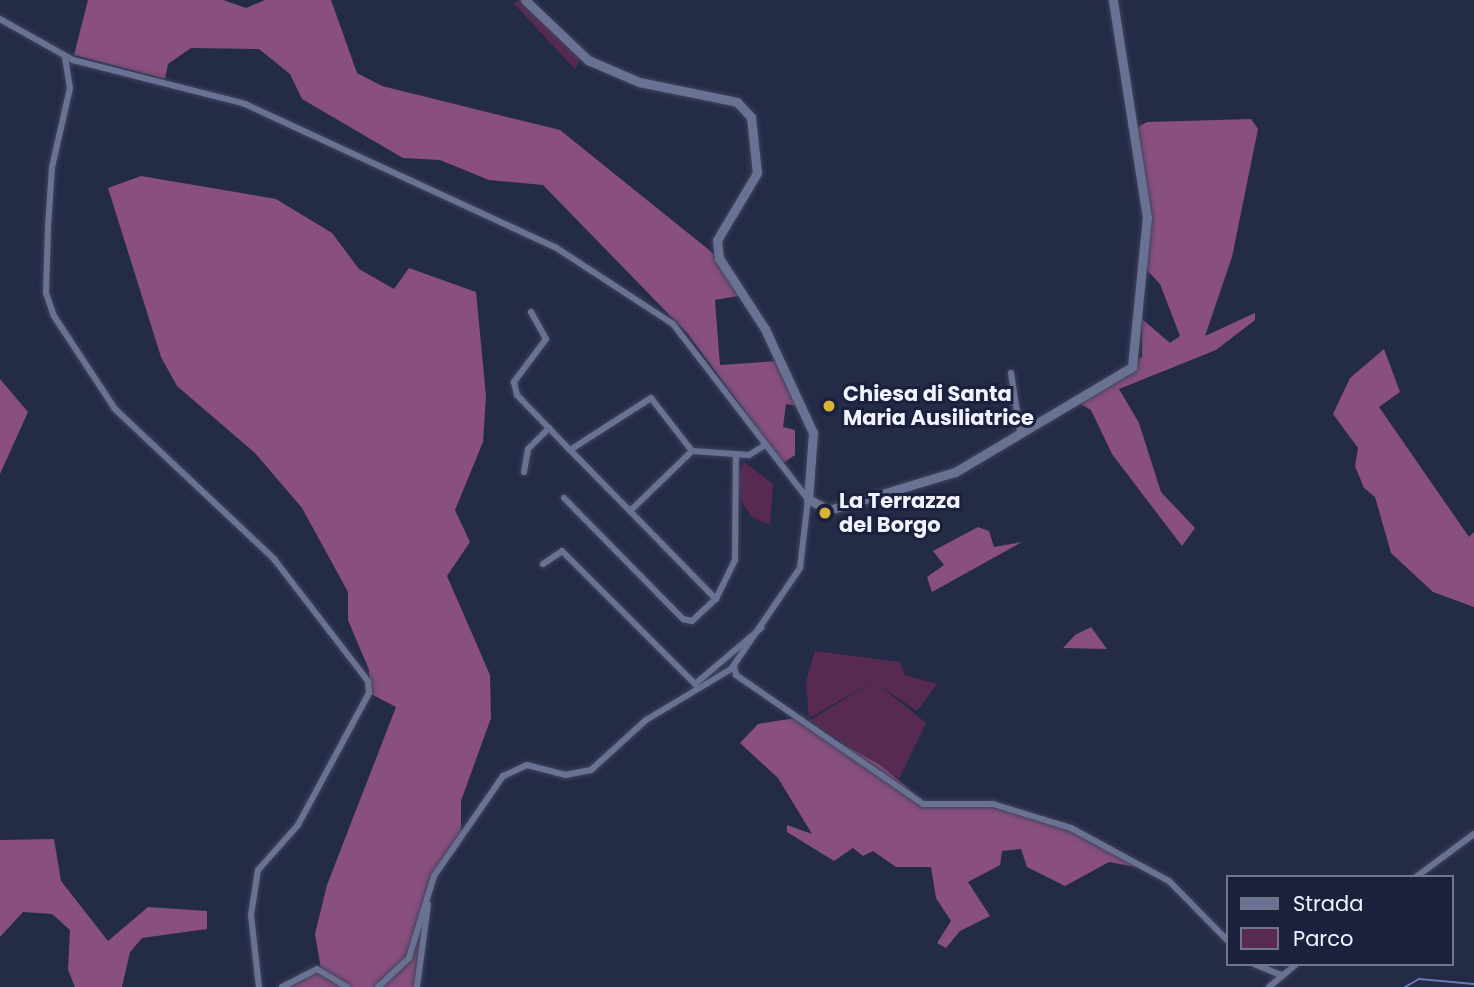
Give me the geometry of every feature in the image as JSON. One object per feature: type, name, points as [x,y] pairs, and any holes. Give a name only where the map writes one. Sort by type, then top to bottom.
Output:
[{"type":"street","points":[[379,987],[409,958],[434,876],[503,776],[527,765],[566,775],[594,768],[646,720],[734,664],[763,627],[800,568],[813,433],[765,329],[719,258],[717,240],[757,173],[751,117],[737,102],[639,82],[588,60],[525,0]]},
{"type":"street","points":[[0,19],[65,57],[245,104],[555,247],[673,324],[808,499],[829,510],[876,500],[955,471],[1135,362],[1147,218],[1113,0]]},
{"type":"street","points":[[65,57],[70,88],[52,167],[48,228],[46,293],[54,316],[115,409],[274,559],[368,681],[369,693],[298,825],[258,870],[251,915],[257,986]]},
{"type":"street","points":[[531,312],[546,339],[514,382],[517,395],[716,599]]},
{"type":"street","points":[[1011,373],[1020,431]]},
{"type":"street","points":[[570,450],[651,398],[692,451],[736,455],[765,445]]},
{"type":"street","points":[[524,472],[528,449],[549,428]]},
{"type":"street","points":[[630,512],[692,451]]},
{"type":"street","points":[[564,498],[683,619],[692,621],[716,599],[734,559],[736,455]]},
{"type":"street","points":[[543,564],[562,551],[695,684],[763,627]]},
{"type":"street","points":[[734,664],[736,675],[923,804],[993,804],[1071,828],[1175,886],[1226,939]]},
{"type":"street","points":[[1419,875],[1474,834]]},
{"type":"street","points":[[417,987],[427,903]]},
{"type":"street","points":[[1259,966],[1281,975]]},
{"type":"street","points":[[1272,985],[1293,966]]},
{"type":"street","points":[[282,987],[317,969],[347,987]]},
{"type":"green space","points":[[521,0],[580,58],[575,69],[513,3]]},
{"type":"green space","points":[[744,462],[773,484],[770,525],[751,516],[740,499],[738,474]]},
{"type":"green space","points":[[815,651],[900,662],[905,675],[937,684],[917,711],[879,685],[926,723],[899,779],[809,721],[874,681],[809,718],[806,682]]},
{"type":"shaded area","points":[[88,0],[223,0],[246,8],[265,0],[331,0],[357,73],[382,86],[560,130],[719,258],[743,295],[715,300],[720,365],[777,361],[798,406],[786,404],[783,427],[795,430],[795,455],[783,463],[688,334],[543,185],[489,180],[440,160],[403,158],[302,99],[290,74],[259,49],[191,48],[168,64],[165,79],[74,55]]},
{"type":"shaded area","points":[[1251,119],[1258,129],[1232,257],[1205,336],[1255,313],[1255,320],[1216,350],[1119,389],[1139,423],[1161,492],[1195,528],[1182,546],[1112,454],[1091,410],[1077,402],[1142,357],[1142,319],[1170,343],[1180,336],[1160,284],[1143,266],[1147,218],[1134,129],[1147,122]]},
{"type":"shaded area","points":[[141,176],[276,199],[332,233],[359,269],[394,289],[409,268],[476,292],[486,396],[483,442],[455,510],[470,542],[447,576],[490,675],[491,718],[461,801],[461,844],[434,876],[429,894],[417,987],[289,987],[305,972],[321,969],[315,934],[327,885],[396,707],[369,693],[369,670],[348,620],[348,592],[302,508],[255,453],[177,386],[161,357],[108,188]]},
{"type":"shaded area","points":[[1384,349],[1400,392],[1379,407],[1469,537],[1474,532],[1474,607],[1433,592],[1391,553],[1375,497],[1364,488],[1355,466],[1358,448],[1333,414],[1350,378]]},
{"type":"shaded area","points":[[0,379],[28,412],[0,474]]},
{"type":"shaded area","points":[[978,527],[989,531],[994,547],[1022,542],[932,592],[927,577],[944,565],[933,551]]},
{"type":"shaded area","points":[[1091,627],[1107,649],[1063,648],[1075,635]]},
{"type":"shaded area","points":[[796,718],[880,765],[931,807],[993,804],[1071,828],[1147,869],[1109,862],[1065,886],[1027,867],[1021,849],[1002,851],[1000,865],[968,882],[990,916],[960,931],[946,948],[937,943],[951,921],[936,898],[931,867],[896,867],[873,851],[863,856],[853,848],[834,861],[787,832],[787,825],[812,834],[778,778],[740,743],[758,724]]},
{"type":"shaded area","points":[[54,839],[61,881],[108,941],[148,907],[207,911],[207,929],[142,938],[130,952],[122,987],[75,987],[68,970],[70,930],[52,914],[23,912],[0,937],[0,840]]},
{"type":"waterway","points":[[1405,987],[1419,979],[1474,984]]},
{"type":"place","name":"Chiesa di Santa Maria Ausiliatrice","points":[[829,406]]},
{"type":"place","name":"La Terrazza del Borgo","points":[[825,513]]}]
